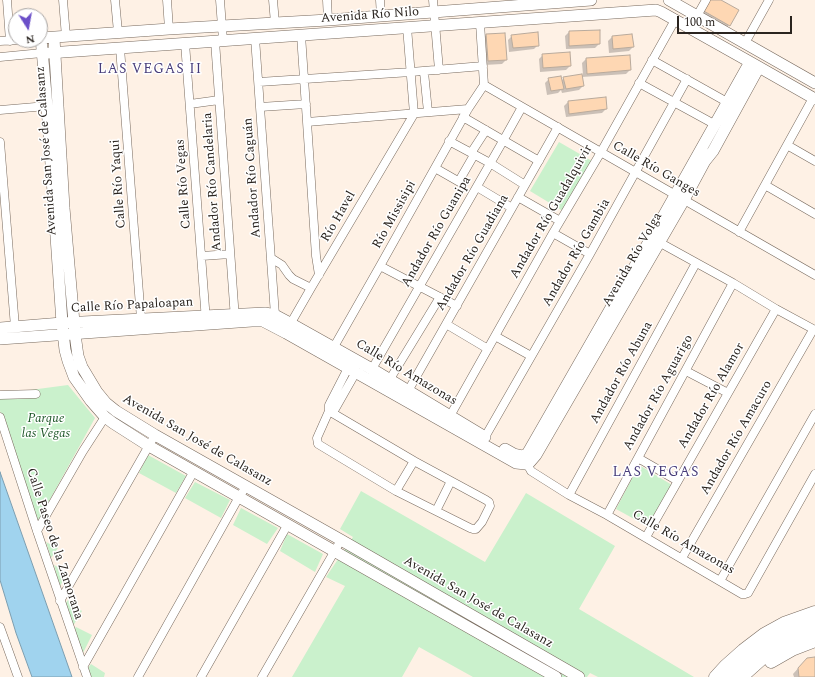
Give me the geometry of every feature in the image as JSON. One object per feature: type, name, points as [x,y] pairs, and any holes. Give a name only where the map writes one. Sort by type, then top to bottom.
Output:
[{"type":"main road","points":[[715,677],[743,650],[764,634],[784,623],[815,612]]},
{"type":"main road","points":[[727,677],[746,660],[769,643],[784,634],[815,622]]},
{"type":"main road","points":[[742,677],[760,660],[787,643],[815,632]]},
{"type":"main road","points":[[751,677],[774,660],[792,650],[815,641]]},
{"type":"street","points":[[63,0],[66,37]]},
{"type":"street","points":[[115,0],[118,32]]},
{"type":"street","points":[[166,0],[169,29]]},
{"type":"street","name":"Andador Río Candelaria","points":[[220,0],[222,26],[219,41],[219,100],[235,318]]},
{"type":"street","points":[[274,0],[275,23]]},
{"type":"street","points":[[327,0],[328,20]]},
{"type":"street","points":[[380,0],[381,16]]},
{"type":"street","points":[[433,0],[439,70]]},
{"type":"street","points":[[592,0],[594,14]]},
{"type":"street","name":"Avenida Río Nilo","points":[[48,38],[118,32],[328,20],[434,12],[487,4],[592,0]]},
{"type":"street","points":[[669,0],[701,6],[745,43],[815,83]]},
{"type":"street","points":[[745,43],[769,0]]},
{"type":"street","name":"Avenida Río Nilo","points":[[0,56],[656,10],[814,98]]},
{"type":"street","name":"Andador Río Guadalquivir","points":[[450,416],[675,20]]},
{"type":"street","points":[[480,22],[484,86]]},
{"type":"street","points":[[407,27],[414,114]]},
{"type":"street","points":[[301,35],[316,256],[319,275]]},
{"type":"street","name":"Avenida San José de Calasanz","points":[[54,38],[64,208],[69,329],[68,361],[74,377],[91,402],[105,417],[149,446],[556,677]]},
{"type":"street","name":"Andador Río Caguán","points":[[255,38],[271,258],[268,316]]},
{"type":"street","name":"Calle Río Vegas","points":[[185,43],[206,320]]},
{"type":"street","name":"Avenida San José de Calasanz","points":[[41,48],[69,329],[82,367],[97,392],[106,403],[116,411],[155,435],[579,677]]},
{"type":"street","name":"Calle Río Yaqui","points":[[120,48],[141,319]]},
{"type":"street","points":[[652,60],[727,102]]},
{"type":"street","name":"Avenida Río Volga","points":[[680,197],[714,124],[727,102],[754,64]]},
{"type":"street","name":"Avenida Río Volga","points":[[525,460],[527,454],[680,197],[705,160],[713,151],[754,64]]},
{"type":"street","points":[[258,82],[424,72],[483,66]]},
{"type":"street","points":[[424,72],[428,112]]},
{"type":"street","name":"Andador Río Gambia","points":[[485,437],[636,173],[687,79]]},
{"type":"street","points":[[639,83],[714,124]]},
{"type":"street","name":"Calle Río Ganges","points":[[484,86],[815,275]]},
{"type":"street","name":"Río Missisipi","points":[[331,352],[449,141],[484,86]]},
{"type":"street","points":[[739,232],[814,98]]},
{"type":"street","points":[[190,104],[219,100]]},
{"type":"street","points":[[260,107],[306,104]]},
{"type":"street","points":[[0,110],[47,106]]},
{"type":"street","name":"Andador Río Guanipa","points":[[372,369],[522,107]]},
{"type":"street","points":[[307,122],[468,109]]},
{"type":"street","name":"Río Havel","points":[[288,328],[414,114]]},
{"type":"street","points":[[463,117],[538,161]]},
{"type":"street","name":"Andador Río Guadiana","points":[[408,391],[558,127]]},
{"type":"street","points":[[435,168],[461,182],[473,154],[486,130]]},
{"type":"street","points":[[449,141],[525,185]]},
{"type":"street","points":[[0,142],[3,216],[15,327]]},
{"type":"street","points":[[787,145],[815,161]]},
{"type":"street","points":[[764,185],[815,214]]},
{"type":"street","points":[[477,187],[512,208]]},
{"type":"street","points":[[518,197],[560,220]]},
{"type":"street","points":[[553,233],[590,254]]},
{"type":"street","points":[[655,240],[814,330]]},
{"type":"street","points":[[202,256],[230,254]]},
{"type":"street","points":[[271,258],[282,265],[294,280],[311,288]]},
{"type":"street","name":"Andador Río Abuna","points":[[569,495],[696,264]]},
{"type":"street","points":[[380,266],[456,306]]},
{"type":"street","name":"Andador Río Aguarigo","points":[[607,515],[733,283]]},
{"type":"street","points":[[390,379],[440,297]]},
{"type":"street","name":"Andador Río Alamor","points":[[646,537],[776,309]]},
{"type":"street","name":"Calle Río Papaloapan","points":[[0,328],[15,327],[69,329],[235,318],[252,321],[268,316]]},
{"type":"street","name":"Calle Río Amazonas","points":[[268,316],[331,352],[372,369],[390,379],[408,391],[418,402],[516,463],[521,464],[525,460]]},
{"type":"street","name":"Calle Río Papaloapan","points":[[0,339],[141,319],[206,320]]},
{"type":"street","points":[[446,324],[488,349]]},
{"type":"street","name":"Andador Río Amacuro","points":[[682,558],[814,330]]},
{"type":"street","points":[[495,336],[531,356]]},
{"type":"street","name":"Calle Río Amazonas","points":[[331,352],[352,370],[450,416],[525,460],[531,471],[569,495],[646,537],[742,594],[748,593],[815,474]]},
{"type":"street","points":[[329,411],[489,502],[490,506],[482,522],[476,529],[473,529],[396,490],[318,444],[317,438],[329,411],[329,405],[352,370]]},
{"type":"street","points":[[686,371],[728,393]]},
{"type":"street","points":[[0,396],[36,394]]},
{"type":"street","points":[[720,581],[815,414]]},
{"type":"street","name":"Calle Paseo de la Zamorana","points":[[0,417],[86,677]]},
{"type":"street","points":[[37,531],[83,451],[105,417]]},
{"type":"street","points":[[60,601],[155,435]]},
{"type":"street","points":[[638,458],[678,481]]},
{"type":"street","points":[[396,490],[414,460]]},
{"type":"street","points":[[83,667],[194,471]]},
{"type":"street","points":[[436,511],[451,480]]},
{"type":"street","points":[[138,677],[246,487]]},
{"type":"street","points":[[200,677],[288,524]]},
{"type":"street","points":[[262,677],[341,540]]},
{"type":"street","points":[[429,605],[435,594]]},
{"type":"street","points":[[1,632],[18,677]]},
{"type":"green space","points":[[559,142],[592,161],[563,211],[530,191]]},
{"type":"green space","name":"Parque las Vegas","points":[[68,385],[95,418],[38,521],[0,411],[0,394]]},
{"type":"green space","points":[[148,455],[186,476],[176,493],[139,473]]},
{"type":"green space","points":[[639,465],[672,485],[647,526],[616,509]]},
{"type":"green space","points":[[195,482],[230,500],[221,518],[185,498]]},
{"type":"green space","points":[[361,491],[485,562],[526,493],[615,546],[579,609],[694,677],[598,677],[590,673],[587,677],[473,677],[419,647],[402,677],[292,677],[345,586],[326,577],[353,537],[340,529]]},
{"type":"green space","points":[[241,508],[278,528],[267,544],[233,525]]},
{"type":"green space","points":[[287,534],[323,554],[315,572],[280,551]]},
{"type":"green space","points":[[46,542],[58,548],[51,558]]},
{"type":"green space","points":[[54,565],[68,573],[60,586],[58,580]]},
{"type":"green space","points":[[68,600],[82,611],[73,626],[65,604]]},
{"type":"green space","points":[[76,627],[92,635],[83,653],[74,629]]},
{"type":"green space","points":[[91,664],[105,673],[104,677],[91,677],[88,668]]},
{"type":"water","points":[[0,472],[72,677],[32,677],[16,633],[0,580]]},
{"type":"building","points":[[708,0],[721,0],[739,10],[730,26],[702,10]]},
{"type":"building","points":[[600,30],[600,44],[569,46],[569,31]]},
{"type":"building","points":[[538,32],[539,46],[513,48],[511,35]]},
{"type":"building","points":[[505,33],[507,60],[488,61],[486,34]]},
{"type":"building","points":[[632,34],[634,47],[613,49],[612,36]]},
{"type":"building","points":[[570,52],[571,66],[543,68],[542,54]]},
{"type":"building","points":[[630,55],[631,70],[587,74],[586,58]]},
{"type":"building","points":[[582,74],[584,86],[566,89],[563,77]]},
{"type":"building","points":[[561,76],[564,89],[551,91],[548,78]]},
{"type":"building","points":[[606,97],[607,109],[569,114],[568,101]]},
{"type":"building","points":[[815,657],[815,677],[799,677],[798,668],[807,658]]},
{"type":"district","name":"LAS VEGAS II","points":[[150,70]]},
{"type":"district","name":"LAS VEGAS","points":[[656,473]]}]
